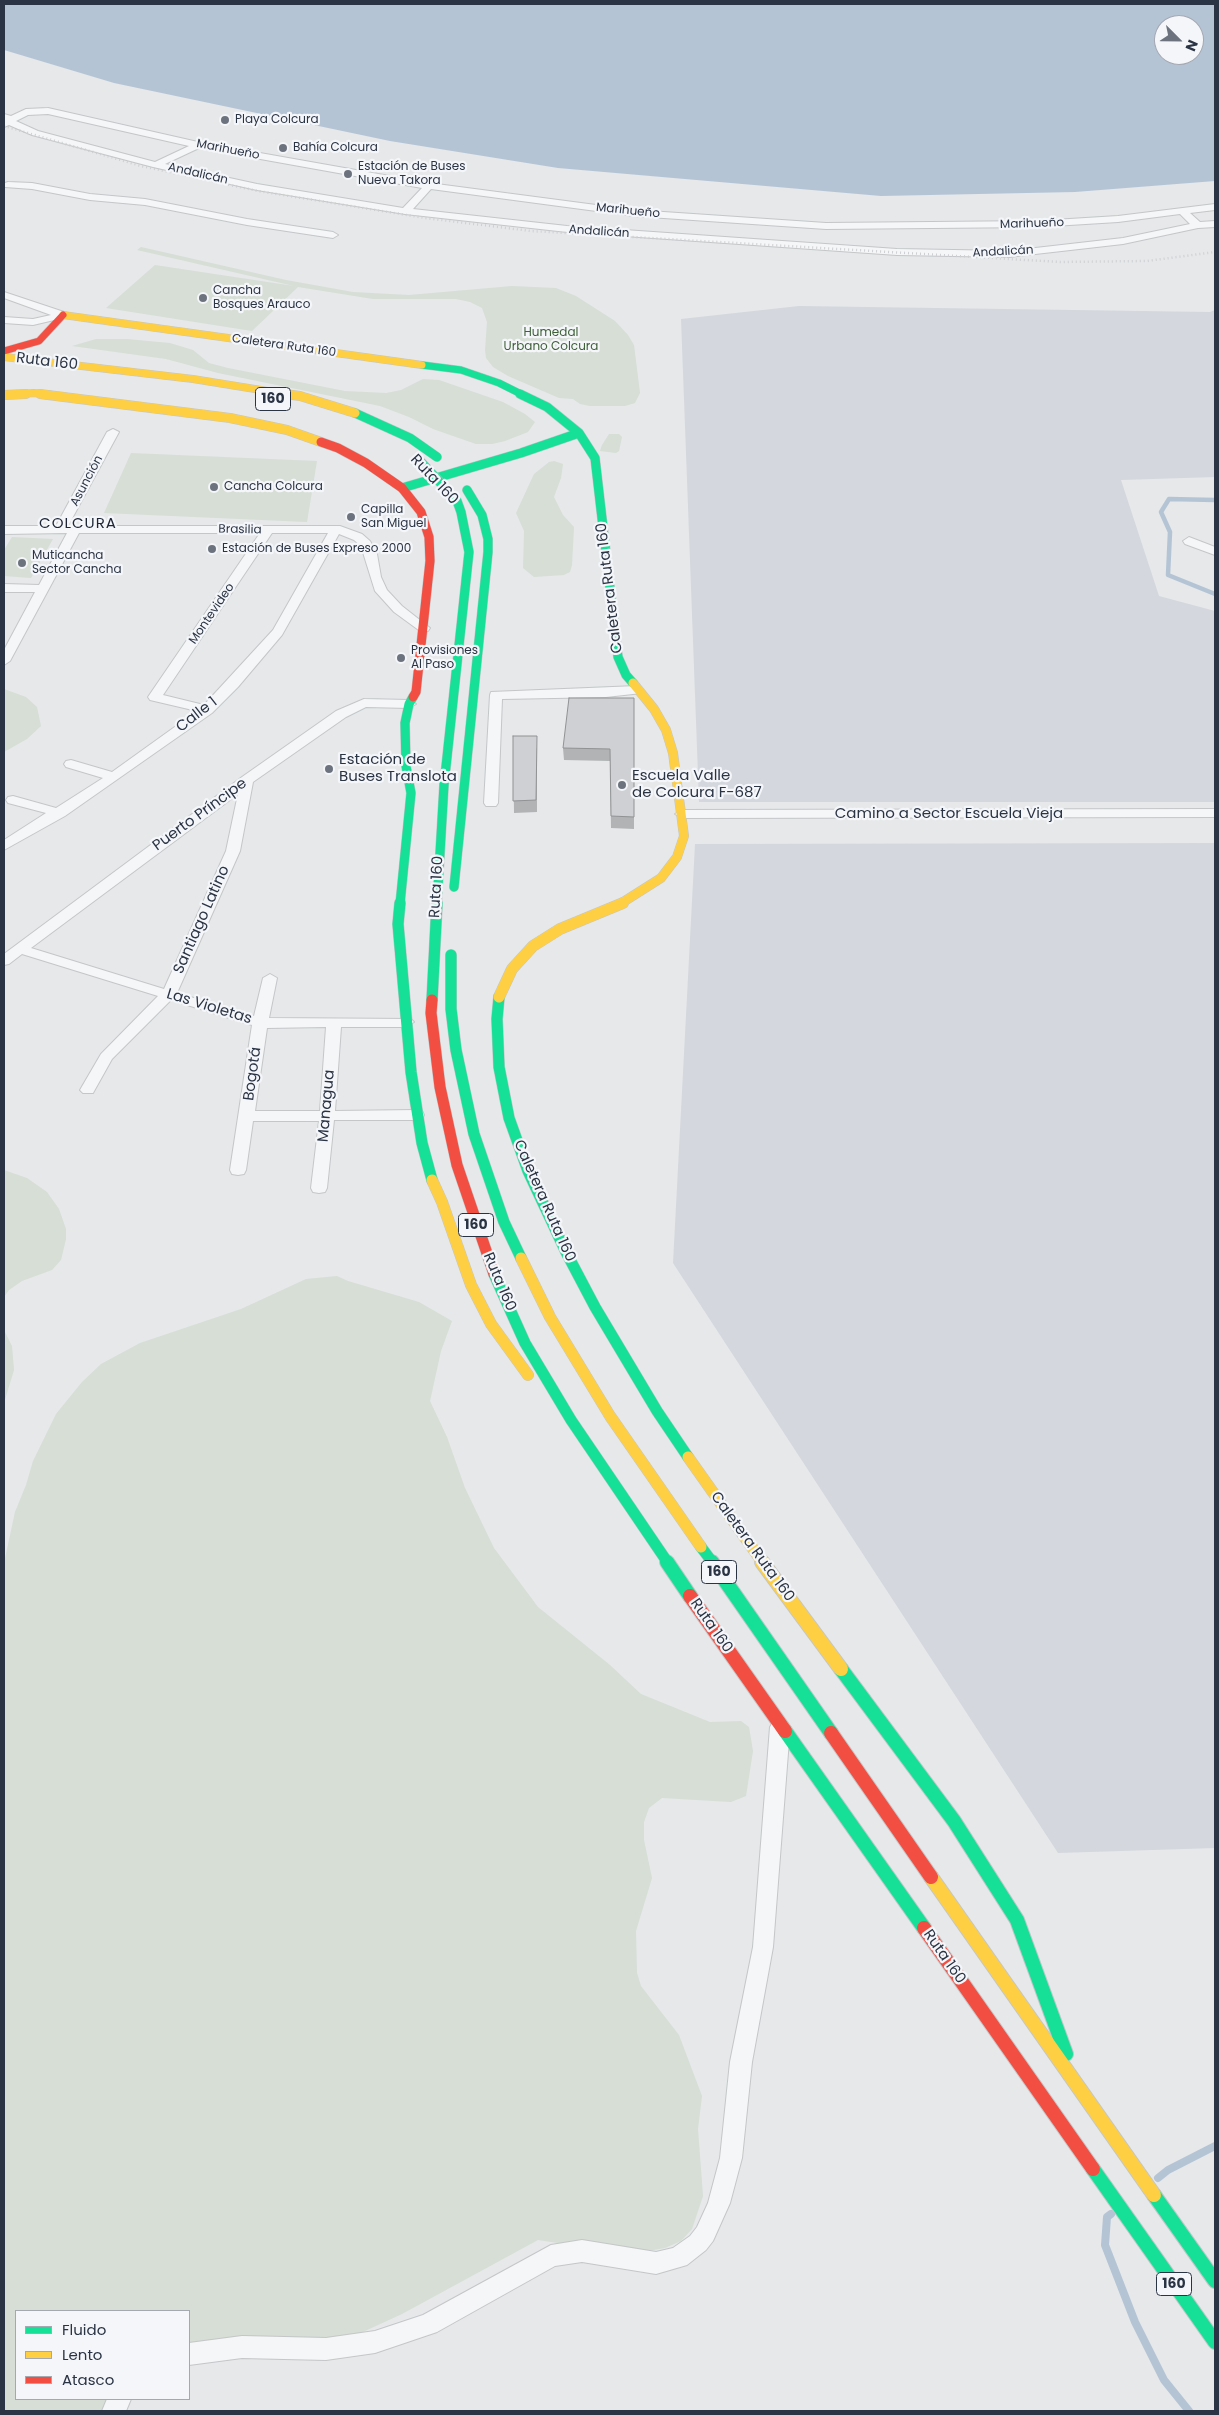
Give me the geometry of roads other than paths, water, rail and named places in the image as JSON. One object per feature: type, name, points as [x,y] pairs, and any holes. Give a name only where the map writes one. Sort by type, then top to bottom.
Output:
[{"type":"main road","points":[[4,351],[39,341],[63,315]]},
{"type":"main road","name":"Caletera Ruta 160","points":[[63,315],[461,370],[516,390],[560,416],[578,433],[595,458],[616,646],[622,668],[637,690],[654,709],[666,730],[673,753],[684,825],[682,847],[674,862],[661,878],[624,903],[575,922],[546,937],[522,957],[504,982],[499,995],[497,1043],[502,1092],[509,1118],[528,1171],[566,1252],[620,1350],[657,1411],[732,1521],[954,1821],[1017,1920],[1080,2091]]},
{"type":"main road","points":[[39,341],[40,352],[53,363]]},
{"type":"main road","name":"Ruta 160","points":[[4,357],[258,388],[307,398],[377,421],[410,438],[437,457],[467,490],[482,515],[488,540],[488,552],[454,895]]},
{"type":"main road","name":"Ruta 160","points":[[4,366],[262,397],[302,406],[339,418],[375,433],[398,446]]},
{"type":"main road","points":[[4,395],[59,395],[230,418],[305,436],[338,448],[366,463],[402,488],[421,512],[429,537],[430,561],[416,692],[409,704],[404,723],[404,745],[411,793],[398,924],[416,1115],[428,1172],[442,1202],[456,1247],[471,1285],[504,1344],[546,1395],[571,1420]]},
{"type":"main road","points":[[522,453],[546,438],[556,427],[560,416]]},
{"type":"main road","points":[[402,488],[522,453],[578,433]]},
{"type":"main road","points":[[522,453],[562,452]]},
{"type":"main road","points":[[576,454],[595,458]]},
{"type":"main road","name":"Ruta 160","points":[[416,458],[453,497],[465,524],[469,552],[450,720],[439,854],[431,1013],[434,1050],[447,1125],[457,1165],[485,1250],[525,1343],[571,1420],[673,1572],[1215,2342]]},
{"type":"main road","name":"Ruta 160","points":[[452,942],[452,1018],[462,1083],[474,1134],[504,1222],[550,1317],[610,1416],[1080,2091],[1215,2280]]},
{"type":"street","name":"Marihueño","points":[[6,120],[26,112],[48,111],[198,145],[429,186],[634,213],[762,222],[856,226],[1082,222],[1215,207]]},
{"type":"street","name":"Andalicán","points":[[6,120],[34,133],[156,165],[257,187],[405,211],[567,230],[897,252],[1009,254],[1123,241],[1198,225],[1215,224]]},
{"type":"street","points":[[156,165],[198,145]]},
{"type":"street","points":[[5,185],[32,186],[90,197],[145,202],[255,224],[333,235]]},
{"type":"street","points":[[405,211],[429,186]]},
{"type":"street","points":[[1183,212],[1198,225]]},
{"type":"street","points":[[756,242],[762,222]]},
{"type":"street","points":[[4,295],[63,315]]},
{"type":"street","points":[[4,320],[33,322],[63,315]]},
{"type":"street","name":"Asunción","points":[[60,530],[113,432]]},
{"type":"street","name":"Brasilia","points":[[4,530],[336,529],[353,534],[366,544],[371,554],[375,577],[381,590],[398,609],[424,628]]},
{"type":"street","name":"Calle 1","points":[[4,846],[60,813],[114,777],[207,710],[251,664],[278,632],[336,529]]},
{"type":"street","name":"Asunción","points":[[4,661],[75,530]]},
{"type":"street","name":"Montevideo","points":[[207,710],[155,697],[268,530]]},
{"type":"street","points":[[1189,542],[1215,551]]},
{"type":"street","points":[[4,588],[44,589]]},
{"type":"street","points":[[491,803],[496,695],[606,693],[637,690]]},
{"type":"street","name":"Puerto Príncipe","points":[[4,961],[247,780],[356,706],[364,703],[381,702],[409,704]]},
{"type":"street","points":[[70,764],[114,777]]},
{"type":"street","name":"Santiago Latino","points":[[88,1090],[106,1057],[169,994],[233,851],[247,780]]},
{"type":"street","points":[[13,800],[60,813]]},
{"type":"street","name":"Camino a Sector Escuela Vieja","points":[[682,814],[1215,813]]},
{"type":"street","name":"Las Violetas","points":[[20,949],[260,1023],[334,1024],[406,1022]]},
{"type":"street","name":"Bogotá","points":[[238,1170],[248,1116],[260,1023],[270,978]]},
{"type":"street","name":"Managua","points":[[319,1188],[328,1115],[334,1024]]},
{"type":"street","points":[[248,1116],[416,1115]]},
{"type":"street","points":[[190,2354],[242,2347],[326,2349],[375,2342],[429,2324],[551,2256],[582,2251],[656,2263],[679,2257],[698,2243],[705,2234],[719,2203],[731,2158],[741,2062],[763,1947],[780,1724]]},
{"type":"water","points":[[4,4],[1215,4],[1215,181],[1075,192],[881,196],[558,168],[390,141],[114,83],[4,50]]},
{"type":"waterway","points":[[1215,500],[1169,499],[1161,512],[1170,532],[1168,575],[1215,594]]},
{"type":"waterway","points":[[1158,2178],[1168,2170],[1215,2146]]},
{"type":"waterway","points":[[1111,2214],[1107,2217],[1105,2245],[1135,2322],[1164,2380],[1189,2411]]},
{"type":"railway","points":[[4,126],[141,166],[258,191],[425,218],[531,231],[1060,262],[1147,261],[1215,252]]},
{"type":"place","name":"Playa Colcura","points":[[225,120]]},
{"type":"place","name":"Bahía Colcura","points":[[283,148]]},
{"type":"place","name":"Estación de Buses Nueva Takora","points":[[348,174]]},
{"type":"place","name":"Cancha Bosques Arauco","points":[[203,298]]},
{"type":"place","name":"Cancha Colcura","points":[[214,487]]},
{"type":"place","name":"Capilla San Miguel","points":[[351,517]]},
{"type":"place","name":"Estación de Buses Expreso 2000","points":[[212,549]]},
{"type":"place","name":"Muticancha Sector Cancha","points":[[22,563]]},
{"type":"place","name":"Provisiones Al Paso","points":[[401,658]]},
{"type":"place","name":"Estación de Buses Translota","points":[[329,769]]},
{"type":"place","name":"Escuela Valle de Colcura F-687","points":[[622,785]]},
{"type":"district","name":"COLCURA","points":[[78,524]]},
{"type":"park label","name":"Humedal Urbano Colcura","points":[[551,340]]}]
